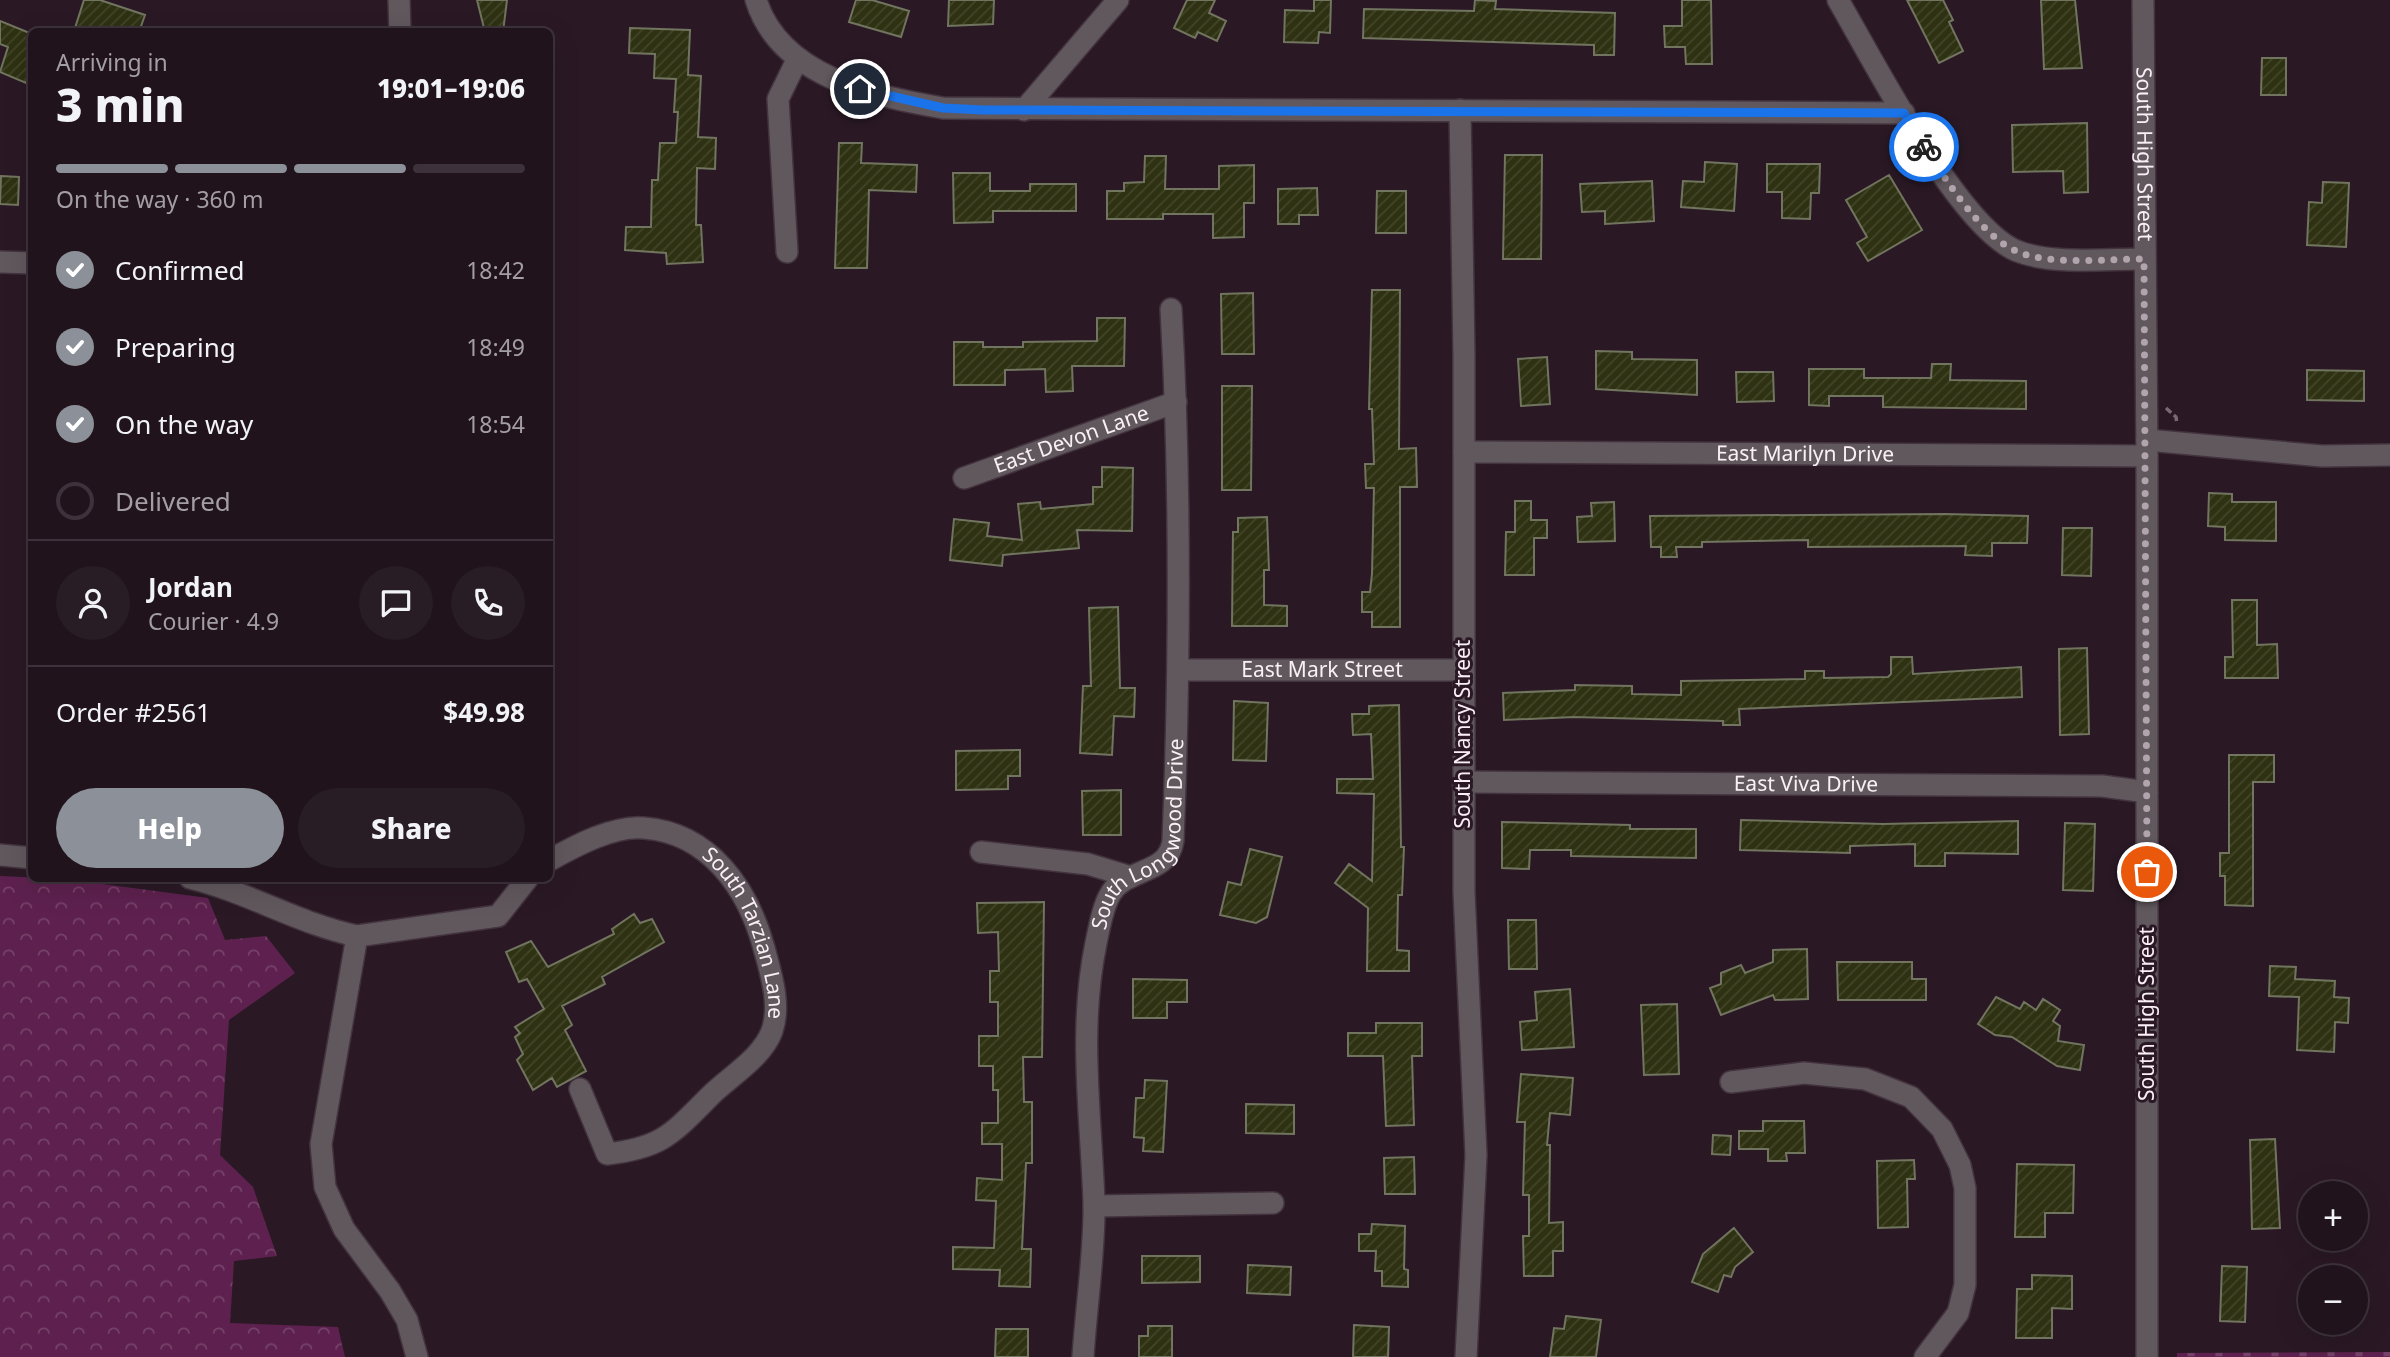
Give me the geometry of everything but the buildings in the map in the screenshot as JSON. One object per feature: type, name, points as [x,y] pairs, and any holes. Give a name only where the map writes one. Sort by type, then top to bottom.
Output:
[{"type":"street","points":[[399,0],[400,28]]},
{"type":"street","points":[[756,0],[770,29],[798,58],[834,79],[890,98],[943,108],[1904,113]]},
{"type":"street","points":[[1024,110],[1118,0]]},
{"type":"street","points":[[1838,0],[1921,144],[1987,230],[2015,251],[2040,258],[2144,259]]},
{"type":"street","name":"South High Street","points":[[2143,0],[2147,448],[2147,1357]]},
{"type":"street","points":[[787,252],[778,99],[798,58]]},
{"type":"street","name":"South Nancy Street","points":[[1460,110],[1465,946],[1476,1155],[1466,1357]]},
{"type":"street","points":[[0,262],[28,263]]},
{"type":"street","name":"South Longwood Drive","points":[[1083,1357],[1094,1206],[1085,1050],[1089,984],[1110,894],[1131,877],[1163,863],[1171,850],[1180,670],[1176,402],[1171,309]]},
{"type":"street","name":"East Devon Lane","points":[[964,478],[1176,402]]},
{"type":"street","name":"East Marilyn Drive","points":[[1464,452],[2147,448],[2322,456],[2390,454]]},
{"type":"street","name":"East Mark Street","points":[[1180,670],[1462,670]]},
{"type":"street","name":"East Viva Drive","points":[[1463,782],[2102,786],[2147,792]]},
{"type":"street","name":"South Tarzian Lane","points":[[553,858],[585,840],[642,827],[682,836],[708,852],[737,883],[759,930],[773,981],[776,1010],[771,1032],[759,1053],[660,1143],[636,1151],[607,1153],[580,1088]]},
{"type":"street","points":[[981,852],[1088,864],[1131,877]]},
{"type":"street","points":[[0,855],[28,858]]},
{"type":"street","points":[[206,882],[227,887],[328,930],[358,936],[498,916],[525,882]]},
{"type":"street","points":[[358,936],[321,1144],[326,1187],[344,1229],[390,1291],[407,1320],[417,1357]]},
{"type":"street","points":[[1731,1082],[1804,1073],[1866,1079],[1911,1097],[1942,1129],[1961,1165],[1965,1188],[1965,1285],[1958,1313],[1925,1357]]},
{"type":"street","points":[[1094,1206],[1273,1203]]},
{"type":"green space","points":[[0,876],[28,877],[28,882],[88,882],[208,898],[225,940],[266,936],[295,973],[229,1020],[220,1155],[253,1187],[277,1256],[234,1261],[230,1323],[338,1327],[345,1357],[0,1357]]},
{"type":"green space","points":[[2390,1352],[2390,1357],[2177,1357],[2177,1353]]},
{"type":"way so far","points":[[1924,147],[1957,194],[1987,230],[2015,251],[2040,258],[2144,259],[2147,872]]},
{"type":"route","points":[[860,89],[916,104],[983,110],[1904,113],[1924,147]]}]
